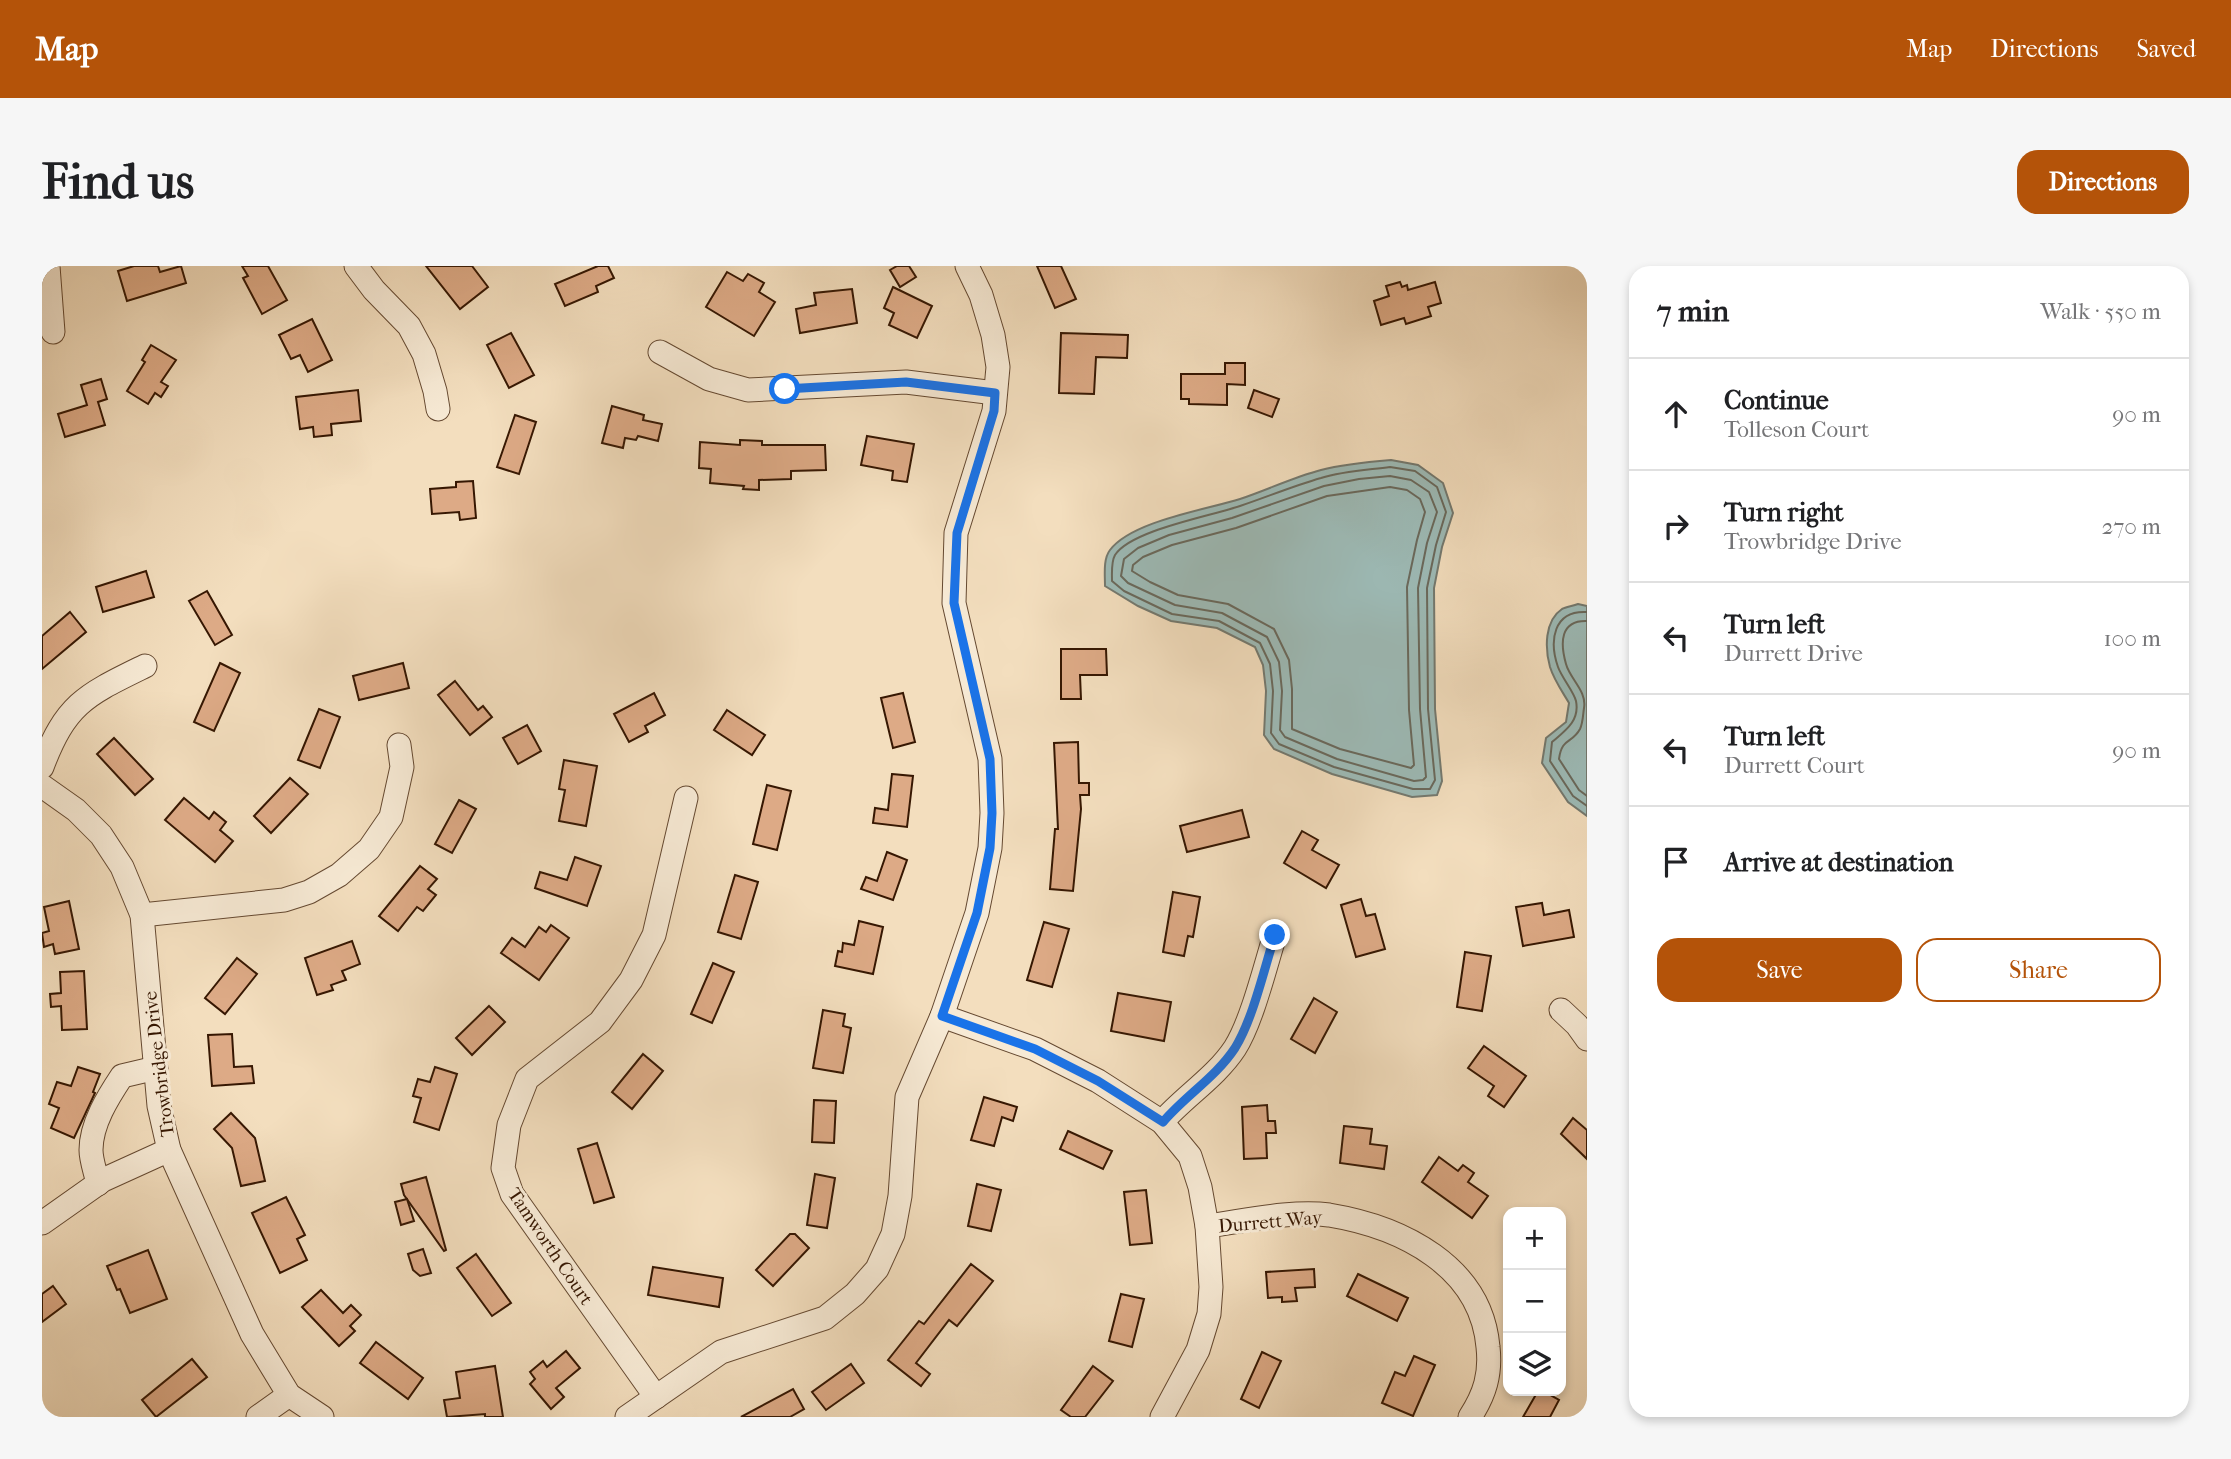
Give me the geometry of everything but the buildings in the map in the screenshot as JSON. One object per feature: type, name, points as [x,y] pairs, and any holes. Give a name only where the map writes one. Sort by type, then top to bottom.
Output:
[{"type":"street","points":[[48,266],[53,332]]},
{"type":"street","points":[[356,266],[374,290],[409,326],[424,354],[438,409]]},
{"type":"street","points":[[627,1417],[721,1352],[825,1318],[855,1294],[877,1269],[893,1234],[900,1196],[907,1097],[942,1016],[977,913],[990,848],[990,759],[956,614],[953,582],[957,533],[994,411],[998,367],[993,335],[981,295],[967,266]]},
{"type":"street","points":[[660,352],[709,379],[748,390],[906,382],[995,393]]},
{"type":"street","points":[[42,766],[56,732],[68,714],[104,686],[145,666]]},
{"type":"street","points":[[142,915],[284,900],[309,892],[339,875],[369,849],[391,817],[402,767],[399,745]]},
{"type":"street","name":"Trowbridge Drive","points":[[42,786],[76,810],[101,835],[122,867],[142,915],[159,1106],[169,1150],[252,1334],[289,1395],[322,1417]]},
{"type":"street","name":"Tamworth Court","points":[[656,1397],[512,1194],[503,1168],[509,1125],[527,1079],[600,1022],[631,980],[654,935],[686,799]]},
{"type":"street","points":[[1163,1122],[1174,1108],[1219,1068],[1236,1047],[1250,1014],[1275,935]]},
{"type":"street","points":[[1561,1010],[1587,1039]]},
{"type":"street","points":[[942,1016],[1035,1049],[1098,1081],[1163,1122],[1190,1156],[1200,1187],[1207,1226],[1211,1287],[1209,1314],[1198,1350],[1162,1417]]},
{"type":"street","points":[[98,1184],[91,1150],[96,1123],[122,1076],[156,1068]]},
{"type":"street","points":[[42,1223],[98,1184],[169,1150]]},
{"type":"street","name":"Durrett Way","points":[[1207,1226],[1295,1215],[1326,1215],[1389,1231],[1426,1249],[1457,1275],[1474,1298],[1487,1331],[1488,1383],[1480,1403],[1470,1417]]},
{"type":"street","points":[[258,1417],[289,1395]]},
{"type":"water","points":[[1391,460],[1418,465],[1443,483],[1453,513],[1442,547],[1434,588],[1435,709],[1442,781],[1437,795],[1412,797],[1332,774],[1274,749],[1264,735],[1266,691],[1263,665],[1255,647],[1217,628],[1171,621],[1138,606],[1105,586],[1106,558],[1110,550],[1135,531],[1170,518],[1240,499],[1321,470]]},
{"type":"water","points":[[1578,604],[1587,606],[1587,816],[1568,802],[1542,763],[1546,738],[1566,722],[1569,703],[1550,667],[1547,636],[1556,614]]},
{"type":"route","points":[[785,389],[906,382],[995,393],[994,411],[957,533],[953,582],[954,603],[990,759],[990,848],[977,913],[942,1016],[1035,1049],[1098,1081],[1163,1122],[1174,1108],[1219,1068],[1236,1047],[1250,1014],[1275,935]]}]
